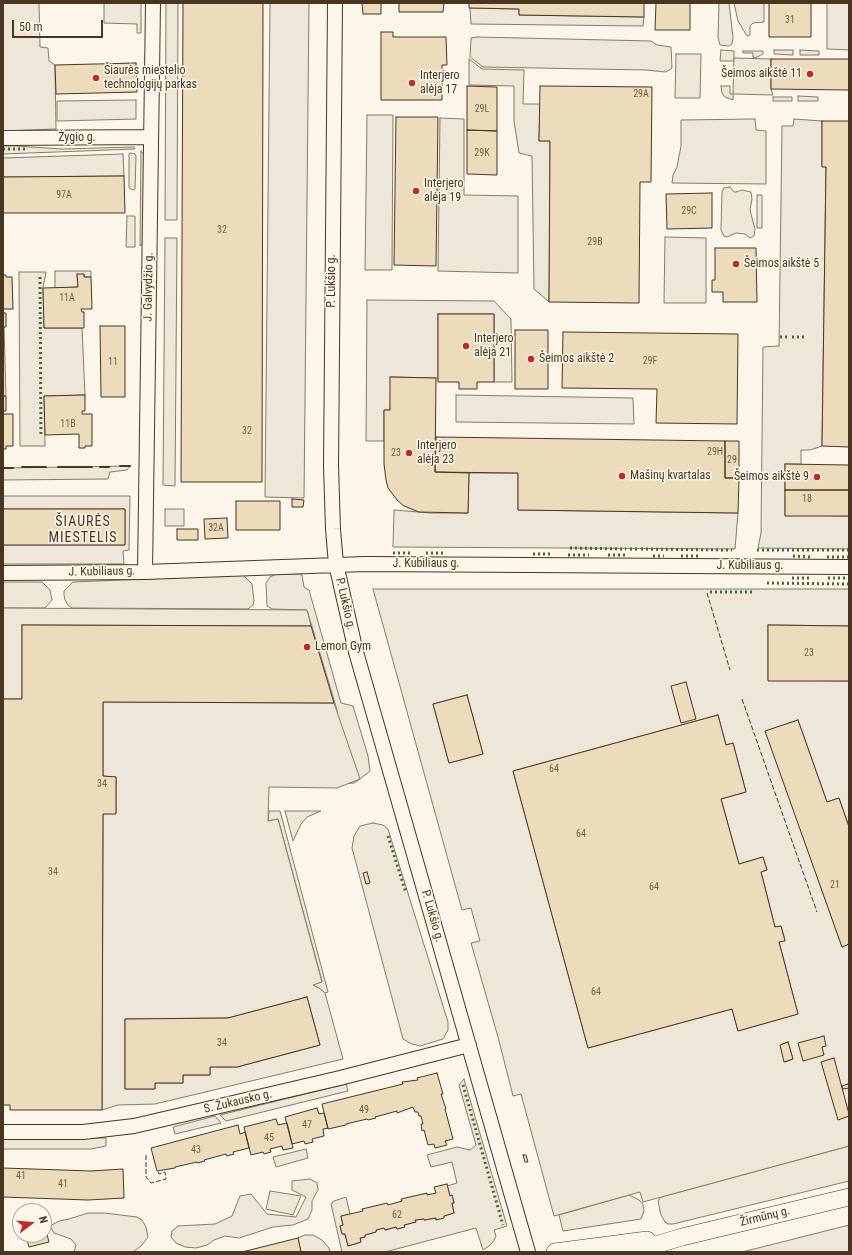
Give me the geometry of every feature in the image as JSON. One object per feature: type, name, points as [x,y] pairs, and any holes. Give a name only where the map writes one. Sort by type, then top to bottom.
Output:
[{"type":"main road","name":"Žirmūnų g.","points":[[632,1252],[682,1237],[849,1197]]},
{"type":"main road","name":"Žirmūnų g.","points":[[555,1252],[653,1239],[682,1237]]},
{"type":"street","name":"J. Galvydžio g.","points":[[145,572],[153,3]]},
{"type":"street","name":"P. Lukšio g.","points":[[335,3],[331,466],[333,529],[336,564],[356,652],[528,1252]]},
{"type":"street","name":"Žygio g.","points":[[3,138],[151,137]]},
{"type":"street","name":"J. Kubiliaus g.","points":[[3,573],[145,572],[336,564],[849,567]]},
{"type":"street","name":"S. Žukausko g.","points":[[3,1132],[83,1132],[134,1126],[340,1078],[469,1045]]},
{"type":"shaded area","points":[[3,3],[39,3],[40,47],[48,48],[49,61],[55,65],[56,129],[3,131]]},
{"type":"shaded area","points":[[104,3],[141,3],[141,33],[137,33],[137,24],[104,23]]},
{"type":"shaded area","points":[[166,3],[178,3],[177,220],[165,220]]},
{"type":"shaded area","points":[[270,3],[309,3],[304,498],[265,497]]},
{"type":"shaded area","points":[[719,3],[729,3],[733,37],[732,44],[729,46],[720,45],[718,38]]},
{"type":"shaded area","points":[[734,3],[764,3],[764,22],[753,23],[750,26],[750,35],[747,36],[738,21]]},
{"type":"shaded area","points":[[827,3],[849,3],[849,50],[827,49]]},
{"type":"shaded area","points":[[470,8],[519,9],[519,15],[644,17],[643,26],[471,24]]},
{"type":"shaded area","points":[[471,38],[651,41],[657,45],[671,47],[672,68],[666,72],[646,70],[483,67],[470,57]]},
{"type":"shaded area","points":[[721,50],[734,51],[734,61],[720,61]]},
{"type":"shaded area","points":[[774,50],[793,50],[793,55],[774,54]]},
{"type":"shaded area","points":[[800,50],[819,51],[819,55],[800,55]]},
{"type":"shaded area","points":[[743,51],[763,51],[763,54],[755,58],[753,57],[753,53],[743,53]]},
{"type":"shaded area","points":[[676,54],[701,54],[700,98],[675,98]]},
{"type":"shaded area","points":[[734,58],[771,59],[771,89],[773,95],[733,94]]},
{"type":"shaded area","points":[[469,59],[482,69],[524,70],[523,104],[540,104],[539,141],[550,141],[549,302],[534,289],[532,156],[519,153],[514,121],[514,86],[469,85]]},
{"type":"shaded area","points":[[721,86],[730,86],[730,94],[733,94],[733,100],[725,97],[722,93]]},
{"type":"shaded area","points":[[798,96],[818,97],[818,101],[798,101]]},
{"type":"shaded area","points":[[773,97],[792,97],[792,101],[773,101]]},
{"type":"shaded area","points":[[136,100],[136,119],[57,121],[57,101]]},
{"type":"shaded area","points":[[367,115],[393,115],[392,270],[365,270]]},
{"type":"shaded area","points":[[440,118],[464,119],[464,195],[518,196],[518,273],[438,271]]},
{"type":"shaded area","points":[[755,119],[756,130],[766,131],[766,184],[672,183],[681,146],[681,120]]},
{"type":"shaded area","points":[[794,119],[822,121],[822,166],[826,167],[822,446],[810,450],[801,450],[801,464],[785,464],[785,515],[849,516],[849,549],[758,548],[761,533],[763,347],[779,346],[782,126],[793,126]]},
{"type":"shaded area","points":[[3,146],[62,149],[134,147],[135,149],[3,154]]},
{"type":"shaded area","points":[[141,151],[144,155],[143,243],[140,246]]},
{"type":"shaded area","points":[[130,153],[135,154],[136,156],[135,189],[133,190],[129,188]]},
{"type":"shaded area","points":[[123,154],[124,176],[3,177],[3,158]]},
{"type":"shaded area","points":[[730,187],[734,192],[742,190],[751,192],[752,199],[750,210],[755,229],[754,236],[750,238],[745,234],[736,233],[727,237],[724,236],[721,230],[722,192],[724,188]]},
{"type":"shaded area","points":[[757,195],[762,195],[762,228],[757,228]]},
{"type":"shaded area","points":[[127,216],[135,216],[135,247],[126,247]]},
{"type":"shaded area","points":[[665,237],[706,238],[706,303],[664,303]]},
{"type":"shaded area","points":[[165,238],[177,238],[175,486],[163,485]]},
{"type":"shaded area","points":[[55,271],[91,271],[91,277],[84,277],[84,274],[77,275],[78,287],[55,288]]},
{"type":"shaded area","points":[[19,272],[46,272],[43,288],[44,328],[82,328],[85,395],[44,396],[45,446],[20,446]]},
{"type":"shaded area","points":[[367,300],[494,301],[511,319],[512,382],[494,382],[494,314],[438,314],[438,378],[391,377],[390,410],[384,410],[384,441],[366,441]]},
{"type":"shaded area","points":[[4,327],[6,396],[3,396]]},
{"type":"shaded area","points":[[456,395],[633,398],[634,424],[456,422]]},
{"type":"shaded area","points":[[130,466],[127,470],[110,472],[108,479],[3,480],[3,468]]},
{"type":"shaded area","points":[[469,473],[518,473],[518,510],[738,513],[735,549],[393,547],[394,510],[431,513],[468,513]]},
{"type":"shaded area","points":[[3,496],[130,496],[129,550],[123,551],[124,564],[3,564],[3,545],[125,545],[125,509],[3,509]]},
{"type":"shaded area","points":[[165,509],[184,509],[184,526],[165,526]]},
{"type":"shaded area","points":[[276,574],[302,575],[304,587],[309,590],[341,703],[353,706],[368,756],[370,771],[354,783],[342,784],[337,710],[307,610],[272,609],[267,606],[266,583],[270,577]]},
{"type":"shaded area","points":[[243,575],[252,584],[254,601],[253,605],[248,609],[72,608],[68,605],[64,595],[64,591],[73,582]]},
{"type":"shaded area","points":[[3,582],[42,582],[50,590],[52,600],[45,608],[3,608]]},
{"type":"shaded area","points":[[373,589],[849,589],[849,626],[768,625],[768,680],[849,681],[849,827],[839,798],[827,802],[798,720],[766,731],[842,947],[849,944],[849,1146],[643,1202],[640,1192],[554,1216],[521,1094],[513,1096],[471,943],[480,941],[471,908],[462,910]],"holes":[[[467,695],[483,754],[449,763],[433,704]],[[718,715],[726,745],[733,743],[746,792],[721,799],[739,864],[763,857],[767,870],[761,872],[775,927],[781,926],[785,940],[779,942],[798,1014],[738,1031],[732,1009],[588,1048],[513,771]],[[788,1042],[793,1059],[785,1062],[780,1045]]]},
{"type":"shaded area","points":[[3,608],[307,610],[311,626],[22,625],[22,699],[3,699]]},
{"type":"shaded area","points":[[103,702],[334,703],[360,779],[337,788],[269,787],[268,821],[278,819],[322,982],[313,985],[325,993],[343,1059],[155,1104],[118,1105],[102,1110],[103,814],[116,813],[116,777],[103,776]],"holes":[[[307,997],[320,1045],[237,1067],[210,1067],[210,1075],[183,1075],[183,1083],[155,1083],[155,1089],[125,1089],[125,1019],[228,1018]]]},
{"type":"shaded area","points":[[269,811],[280,811],[328,992],[325,993],[312,985],[322,981],[278,819],[268,821]]},
{"type":"shaded area","points":[[285,811],[321,811],[307,817],[301,824],[293,841]]},
{"type":"shaded area","points":[[373,823],[383,825],[388,829],[448,1022],[448,1030],[443,1039],[420,1046],[403,1039],[352,848],[354,836],[360,826]]},
{"type":"shaded area","points":[[464,1079],[507,1226],[494,1230],[496,1236],[493,1242],[483,1250],[476,1228],[385,1252],[342,1252],[331,1204],[334,1201],[346,1197],[350,1214],[341,1216],[343,1225],[340,1226],[342,1234],[345,1234],[348,1246],[361,1242],[360,1238],[376,1232],[376,1230],[384,1228],[385,1230],[396,1227],[397,1229],[404,1227],[404,1225],[416,1222],[415,1220],[436,1218],[436,1220],[454,1213],[452,1195],[450,1196],[447,1186],[457,1183],[452,1162],[431,1167],[427,1155],[457,1147],[470,1150],[476,1145],[459,1085]]},
{"type":"shaded area","points":[[346,1084],[348,1091],[226,1121],[220,1115]]},
{"type":"shaded area","points":[[215,1116],[221,1123],[175,1134],[173,1127]]},
{"type":"shaded area","points":[[106,1138],[106,1146],[91,1149],[3,1149],[3,1139]]},
{"type":"shaded area","points":[[849,1146],[849,1181],[673,1224],[668,1224],[665,1222],[661,1215],[658,1201],[661,1197]]},
{"type":"shaded area","points":[[306,1149],[308,1158],[276,1167],[273,1157]]},
{"type":"shaded area","points":[[310,1179],[317,1183],[318,1190],[312,1201],[312,1210],[308,1219],[293,1225],[273,1227],[239,1238],[225,1236],[214,1240],[207,1245],[196,1248],[185,1247],[176,1243],[171,1237],[172,1231],[178,1226],[215,1224],[232,1216],[240,1196],[251,1194],[267,1214],[296,1217],[306,1197],[292,1190],[292,1181]]},
{"type":"shaded area","points":[[270,1191],[301,1196],[293,1215],[266,1209]]},
{"type":"shaded area","points":[[629,1195],[639,1200],[643,1204],[644,1211],[641,1219],[563,1231],[559,1215]]},
{"type":"shaded area","points":[[88,1213],[104,1213],[137,1217],[142,1220],[146,1227],[148,1237],[141,1246],[133,1252],[74,1252],[76,1245],[71,1239],[54,1233],[52,1230],[52,1225],[59,1221]]},
{"type":"shaded area","points":[[849,1225],[849,1252],[742,1252],[786,1241]]},
{"type":"shaded area","points":[[305,1235],[313,1235],[322,1240],[329,1248],[330,1252],[301,1252],[298,1238]]},
{"type":"building","points":[[183,3],[263,3],[262,482],[181,482]]},
{"type":"building","points":[[362,3],[381,3],[381,14],[363,14]]},
{"type":"building","points":[[399,3],[444,3],[443,12],[399,12]]},
{"type":"building","points":[[469,3],[644,3],[644,17],[519,15],[519,9],[469,8]]},
{"type":"building","points":[[656,3],[690,3],[690,30],[655,30]]},
{"type":"building","points":[[769,3],[811,3],[811,37],[769,37]]},
{"type":"building","name":"Interjero alėja 17","points":[[381,32],[393,32],[393,37],[446,37],[447,65],[442,65],[442,100],[381,100]]},
{"type":"building","name":"Šeimos aikštė 11","points":[[771,59],[849,59],[849,90],[771,89]]},
{"type":"building","name":"Šiaurės miestelio technologijų parkas","points":[[136,63],[137,92],[56,94],[55,65]]},
{"type":"building","points":[[467,86],[497,87],[497,131],[467,130]]},
{"type":"building","points":[[540,86],[652,87],[651,182],[640,182],[639,303],[549,302],[550,141],[539,141]]},
{"type":"building","name":"Interjero alėja 19","points":[[396,117],[438,117],[436,266],[394,265]]},
{"type":"building","points":[[822,121],[849,121],[849,447],[822,446],[826,167],[822,167]]},
{"type":"building","points":[[467,130],[497,131],[497,175],[467,174]]},
{"type":"building","points":[[124,176],[125,213],[3,213],[3,177]]},
{"type":"building","points":[[712,193],[712,228],[667,229],[666,194]]},
{"type":"building","name":"Šeimos aikštė 5","points":[[715,248],[756,248],[757,302],[723,302],[723,292],[712,292],[712,280],[715,280]]},
{"type":"building","points":[[77,274],[84,274],[84,277],[91,277],[92,309],[81,309],[82,312],[84,312],[84,328],[44,328],[43,288],[78,287]]},
{"type":"building","points":[[3,275],[6,275],[6,277],[12,277],[13,309],[3,309]]},
{"type":"building","points":[[3,313],[6,313],[6,327],[3,327]]},
{"type":"building","name":"Interjero alėja 21","points":[[438,314],[494,314],[494,382],[477,382],[477,389],[459,389],[459,382],[438,382]]},
{"type":"building","points":[[100,326],[125,326],[125,397],[101,397]]},
{"type":"building","name":"Šeimos aikštė 2","points":[[515,330],[548,330],[548,389],[515,389]]},
{"type":"building","points":[[563,332],[738,334],[737,424],[656,423],[657,389],[562,388]]},
{"type":"building","name":"Interjero alėja 23","points":[[390,377],[436,378],[435,472],[469,473],[468,513],[419,512],[404,506],[388,488],[384,464],[384,410],[390,410]]},
{"type":"building","points":[[85,395],[85,411],[82,411],[82,414],[92,414],[92,446],[79,448],[79,434],[45,435],[44,396]]},
{"type":"building","points":[[3,396],[6,396],[6,411],[3,411]]},
{"type":"building","points":[[3,414],[13,414],[13,446],[6,446],[6,449],[3,449]]},
{"type":"building","name":"Mašinų kvartalas","points":[[436,437],[725,441],[725,478],[739,478],[738,513],[518,510],[518,473],[435,472]]},
{"type":"building","points":[[725,441],[739,441],[739,478],[725,478]]},
{"type":"building","name":"Šeimos aikštė 9","points":[[785,464],[849,465],[849,490],[785,490]]},
{"type":"building","points":[[785,490],[849,490],[849,516],[785,516]]},
{"type":"building","points":[[292,499],[304,500],[303,507],[292,507]]},
{"type":"building","points":[[236,501],[280,501],[280,530],[236,530]]},
{"type":"building","points":[[3,509],[125,509],[125,545],[3,545]]},
{"type":"building","points":[[227,518],[228,538],[205,539],[204,519]]},
{"type":"building","points":[[177,529],[198,529],[198,540],[177,540]]},
{"type":"building","points":[[22,625],[311,626],[334,703],[103,702],[103,776],[116,777],[116,814],[103,814],[102,1110],[10,1110],[10,1105],[3,1105],[3,699],[22,699]]},
{"type":"building","points":[[768,625],[849,626],[849,681],[768,681]]},
{"type":"building","points":[[686,682],[696,719],[681,723],[671,686]]},
{"type":"building","points":[[467,695],[483,754],[449,763],[433,704]]},
{"type":"building","points":[[718,715],[726,745],[733,743],[746,792],[721,799],[739,864],[763,857],[767,870],[761,872],[775,927],[781,926],[785,941],[779,942],[798,1014],[738,1031],[732,1009],[588,1048],[513,771]]},
{"type":"building","points":[[798,720],[827,802],[839,798],[849,827],[849,944],[842,947],[765,731]]},
{"type":"building","points":[[367,872],[370,883],[366,884],[363,873]]},
{"type":"building","points":[[307,997],[320,1045],[237,1067],[210,1067],[210,1075],[183,1075],[183,1083],[155,1083],[155,1089],[125,1089],[125,1019],[228,1018]]},
{"type":"building","points":[[824,1036],[826,1046],[822,1047],[824,1055],[803,1061],[798,1043]]},
{"type":"building","points":[[788,1042],[793,1059],[784,1062],[780,1045]]},
{"type":"building","points":[[834,1058],[849,1114],[849,1116],[838,1120],[821,1062]]},
{"type":"building","points":[[437,1073],[453,1139],[445,1141],[447,1145],[435,1148],[434,1144],[428,1145],[424,1130],[422,1131],[421,1124],[423,1124],[421,1116],[419,1116],[418,1112],[415,1112],[413,1107],[397,1113],[397,1111],[375,1117],[376,1118],[328,1129],[322,1104],[403,1084],[402,1082],[418,1080],[417,1078]]},
{"type":"building","points":[[848,1084],[849,1088],[843,1089],[842,1086]]},
{"type":"building","points":[[317,1108],[319,1114],[324,1113],[328,1128],[323,1129],[324,1136],[312,1139],[313,1142],[305,1144],[304,1141],[292,1144],[285,1117]]},
{"type":"building","points":[[276,1119],[278,1125],[287,1123],[293,1148],[283,1150],[282,1146],[270,1149],[271,1152],[251,1155],[244,1127]]},
{"type":"building","points":[[238,1125],[240,1134],[245,1132],[249,1148],[233,1152],[234,1154],[227,1156],[226,1154],[197,1163],[157,1171],[151,1148]]},
{"type":"building","points":[[523,1155],[526,1155],[528,1162],[525,1162]]},
{"type":"building","points":[[3,1168],[91,1171],[123,1169],[124,1198],[88,1200],[3,1197]]},
{"type":"building","points":[[447,1184],[450,1196],[452,1195],[454,1203],[452,1203],[454,1213],[436,1220],[436,1218],[415,1220],[416,1222],[404,1225],[405,1227],[397,1229],[396,1227],[385,1230],[384,1228],[376,1230],[376,1232],[360,1238],[361,1242],[348,1246],[345,1234],[342,1234],[340,1226],[343,1225],[341,1216],[363,1211],[362,1209],[402,1201],[401,1199],[427,1193],[427,1195],[436,1193],[434,1187]]},
{"type":"building","points":[[298,1238],[301,1252],[242,1252]]},
{"type":"building","points":[[28,1243],[45,1243],[29,1247]]},
{"type":"hedge","points":[[3,149],[25,149]]},
{"type":"hedge","points":[[40,277],[41,437]]},
{"type":"hedge","points":[[780,337],[788,337]]},
{"type":"hedge","points":[[792,337],[807,337]]},
{"type":"hedge","points":[[570,548],[626,549]]},
{"type":"hedge","points":[[630,549],[637,549]]},
{"type":"hedge","points":[[641,549],[732,550]]},
{"type":"hedge","points":[[757,550],[849,550]]},
{"type":"hedge","points":[[393,553],[410,553]]},
{"type":"hedge","points":[[426,553],[446,553]]},
{"type":"hedge","points":[[533,554],[553,554]]},
{"type":"hedge","points":[[568,555],[589,555]]},
{"type":"hedge","points":[[608,555],[628,555]]},
{"type":"hedge","points":[[653,556],[664,556]]},
{"type":"hedge","points":[[681,556],[701,556]]},
{"type":"hedge","points":[[793,556],[810,557]]},
{"type":"hedge","points":[[827,557],[848,557]]},
{"type":"hedge","points":[[792,578],[809,578]]},
{"type":"hedge","points":[[828,578],[846,578]]},
{"type":"hedge","points":[[767,583],[849,584]]},
{"type":"hedge","points":[[710,592],[752,592]]},
{"type":"hedge","points":[[388,836],[406,893]]},
{"type":"hedge","points":[[463,1085],[503,1225]]},
{"type":"fence","points":[[707,593],[730,670]]},
{"type":"fence","points":[[742,699],[817,912]]},
{"type":"fence","points":[[146,1155],[146,1177],[151,1183],[166,1179],[165,1172],[159,1174],[158,1171]]},
{"type":"wall","points":[[120,466],[130,466]]},
{"type":"wall","points":[[22,467],[46,467]]},
{"type":"wall","points":[[58,467],[92,467]]},
{"type":"wall","points":[[100,467],[109,467]]},
{"type":"wall","points":[[3,468],[13,468]]},
{"type":"place","name":"Šeimos aikštė 11","points":[[810,74]]},
{"type":"place","name":"Šiaurės miestelio technologijų parkas","points":[[96,78]]},
{"type":"place","name":"Interjero alėja 17","points":[[412,83]]},
{"type":"place","name":"Interjero alėja 19","points":[[416,191]]},
{"type":"place","name":"Šeimos aikštė 5","points":[[736,264]]},
{"type":"place","name":"Interjero alėja 21","points":[[466,346]]},
{"type":"place","name":"Šeimos aikštė 2","points":[[531,359]]},
{"type":"place","name":"Interjero alėja 23","points":[[409,453]]},
{"type":"place","name":"Mašinų kvartalas","points":[[622,476]]},
{"type":"place","name":"Šeimos aikštė 9","points":[[817,477]]},
{"type":"place","name":"Lemon Gym","points":[[307,647]]},
{"type":"district","name":"ŠIAURĖS MIESTELIS","points":[[83,530]]}]
